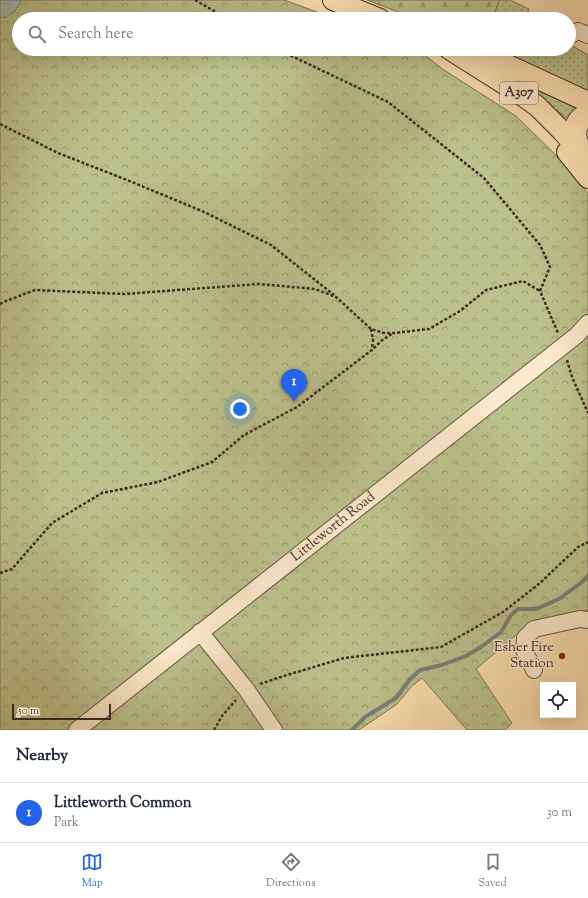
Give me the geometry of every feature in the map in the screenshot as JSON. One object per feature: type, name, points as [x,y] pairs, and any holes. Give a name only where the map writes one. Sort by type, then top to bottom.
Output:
[{"type":"highway","points":[[583,156],[574,135],[578,123],[588,114]]},
{"type":"main road","points":[[341,1],[365,12]]},
{"type":"main road","name":"A307","points":[[460,56],[537,106],[554,122],[583,156]]},
{"type":"main road","name":"A307","points":[[492,56],[588,102]]},
{"type":"main road","points":[[489,75],[537,118],[588,178]]},
{"type":"street","points":[[576,32],[578,31],[588,36]]},
{"type":"street","name":"Littleworth Road","points":[[77,730],[563,344],[577,335],[588,323]]},
{"type":"street","points":[[534,670],[524,650],[525,638],[534,629],[580,619],[588,620]]},
{"type":"street","points":[[200,632],[246,689],[274,730]]},
{"type":"path","points":[[196,0],[216,12]]},
{"type":"path","points":[[292,56],[388,102],[484,178],[540,245],[550,267],[540,291]]},
{"type":"path","points":[[0,124],[58,153],[202,211],[271,245],[336,297],[371,329],[384,333],[429,329],[460,311],[486,290],[523,281],[540,291],[563,344],[572,377],[588,413]]},
{"type":"path","points":[[0,304],[36,290],[124,294],[259,284],[315,289],[336,297]]},
{"type":"path","points":[[371,329],[373,340],[372,350]]},
{"type":"path","points":[[0,573],[12,569],[52,523],[102,493],[158,482],[212,462],[244,435],[297,407],[372,350],[381,341],[394,333]]},
{"type":"path","points":[[214,730],[222,716],[246,689],[344,658],[441,647],[503,612],[540,583],[578,547],[588,542]]},
{"type":"green space","points":[[0,0],[284,0],[317,12],[12,12],[12,56],[426,56],[444,70],[516,116],[567,166],[588,194],[588,610],[529,624],[476,669],[512,723],[505,730],[467,730],[422,678],[412,686],[397,704],[359,730],[0,730]]},
{"type":"green space","points":[[367,0],[499,0],[495,12],[399,12]]},
{"type":"green space","points":[[499,0],[510,0],[529,9],[528,12],[495,12]]},
{"type":"green space","points":[[576,48],[588,55],[588,91],[507,56],[576,56]]},
{"type":"green space","points":[[531,86],[576,105],[566,118],[530,88]]},
{"type":"water","points":[[0,0],[22,0],[15,11],[4,18],[0,17]]},
{"type":"waterway","points":[[352,730],[365,717],[396,698],[410,679],[420,670],[442,665],[466,656],[501,632],[511,615],[518,609],[536,609],[559,599],[588,576]]},
{"type":"place","name":"Littleworth Common","points":[[294,402]]},
{"type":"place","name":"Esher Fire Station","points":[[562,656]]}]
